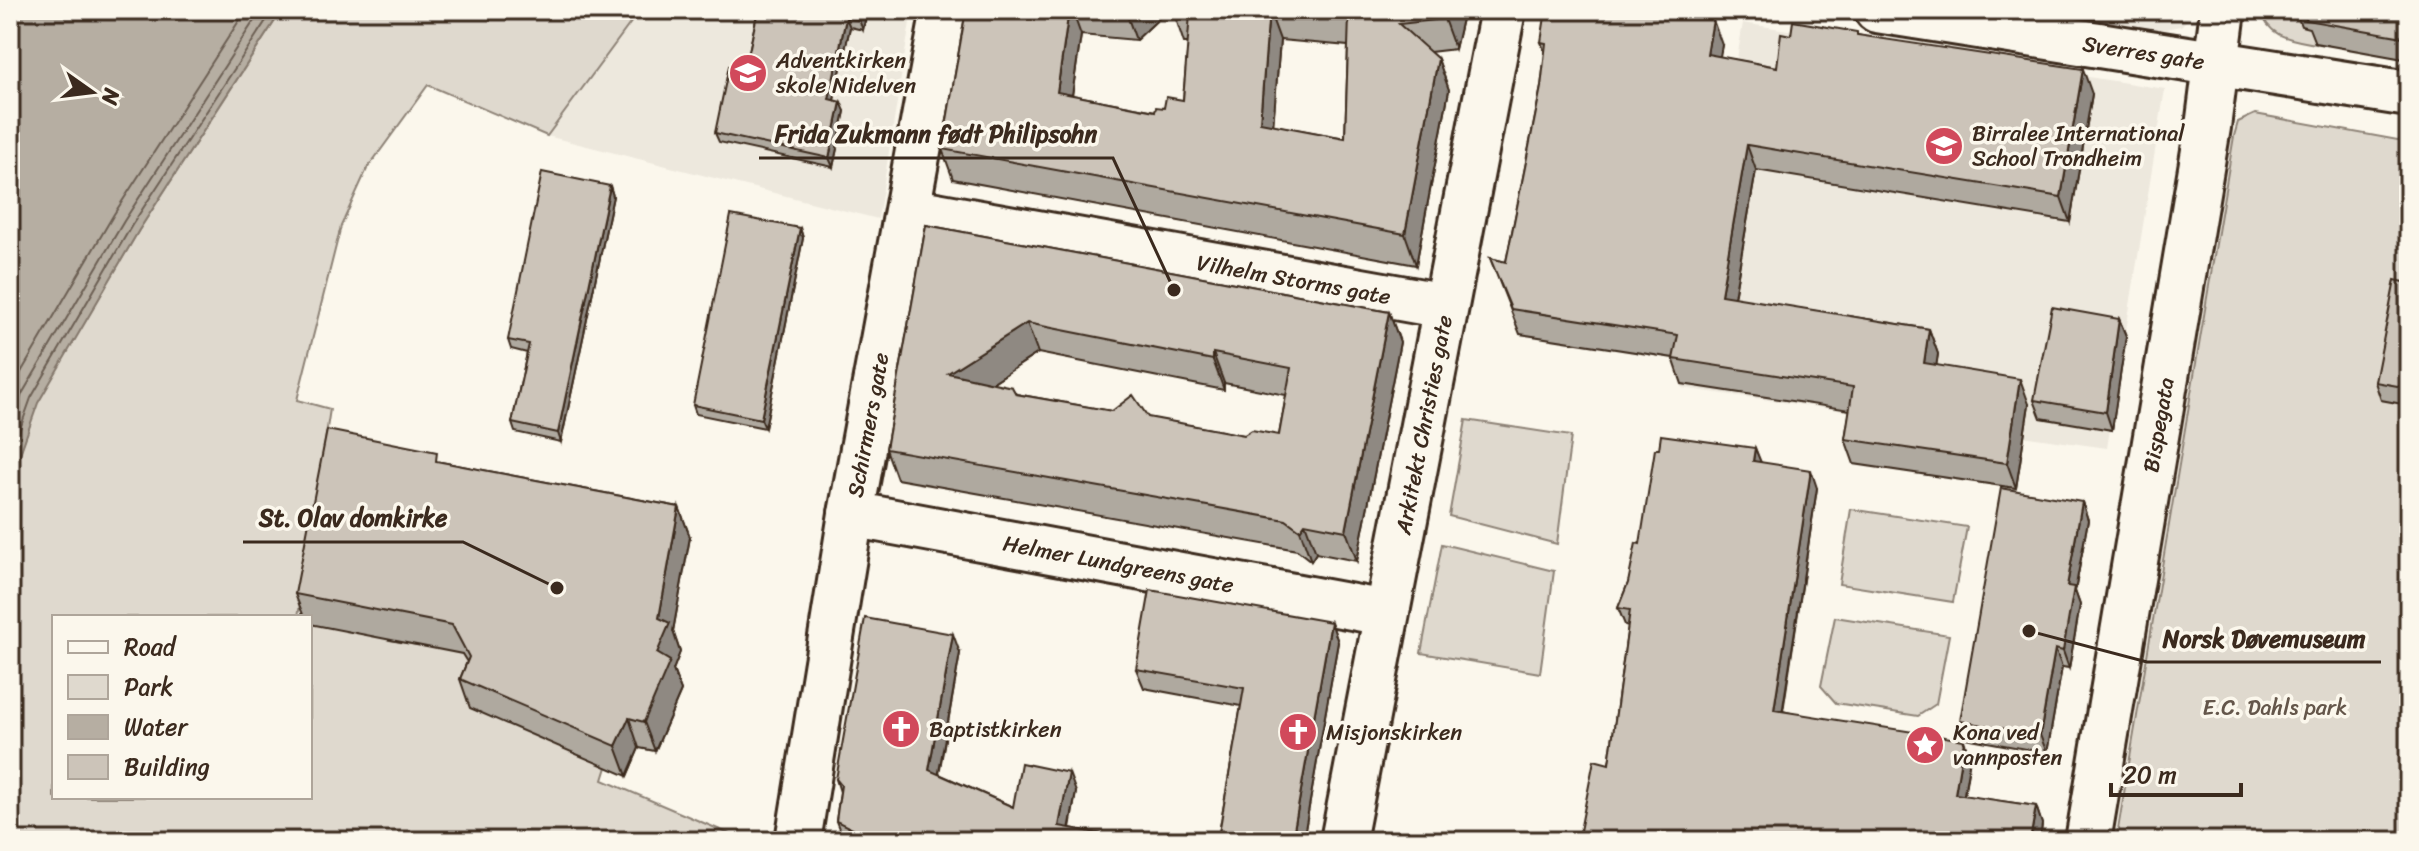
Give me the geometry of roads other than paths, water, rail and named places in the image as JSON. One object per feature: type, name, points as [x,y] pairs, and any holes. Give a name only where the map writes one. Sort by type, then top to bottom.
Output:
[{"type":"street","name":"Schirmers gate","points":[[798,841],[851,514],[944,10]]},
{"type":"street","name":"Arkitekt Christies gate","points":[[1343,841],[1503,10]]},
{"type":"street","name":"Sverres gate","points":[[1877,10],[2409,94]]},
{"type":"street","name":"Bispegata","points":[[2088,841],[2208,127],[2223,10]]},
{"type":"street","name":"Vilhelm Storms gate","points":[[908,210],[1445,306]]},
{"type":"street","name":"Helmer Lundgreens gate","points":[[851,514],[1385,613]]},
{"type":"water","points":[[10,10],[282,10],[139,230],[38,403],[10,482]]},
{"type":"place","name":"Adventkirken skole Nidelven","points":[[748,73]]},
{"type":"place","name":"Birralee International School Trondheim","points":[[1944,146]]},
{"type":"place","name":"Frida Zukmann født Philipsohn","points":[[1174,290]]},
{"type":"place","name":"St. Olav domkirke","points":[[557,588]]},
{"type":"place","name":"Norsk Døvemuseum","points":[[2029,631]]},
{"type":"place","name":"Baptistkirken","points":[[901,729]]},
{"type":"place","name":"Misjonskirken","points":[[1298,732]]},
{"type":"place","name":"Kona ved vannposten","points":[[1925,745]]},
{"type":"park label","name":"E.C. Dahls park","points":[[2275,707]]}]
